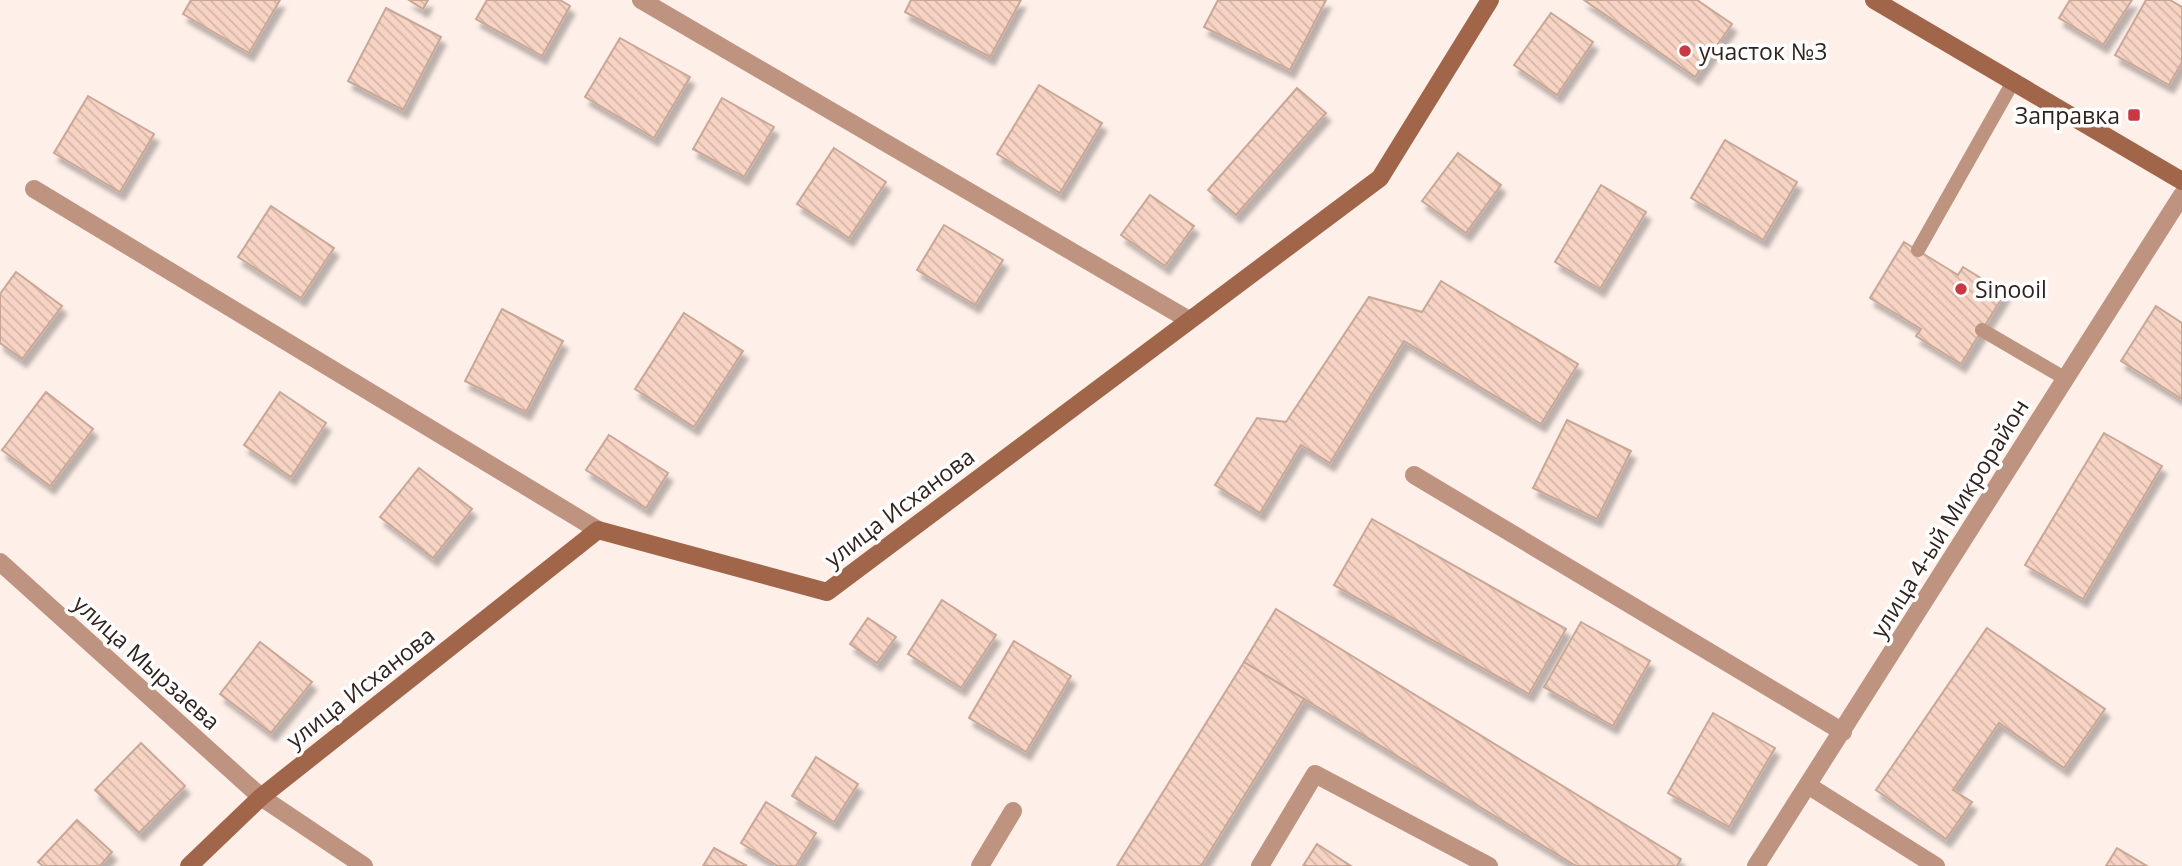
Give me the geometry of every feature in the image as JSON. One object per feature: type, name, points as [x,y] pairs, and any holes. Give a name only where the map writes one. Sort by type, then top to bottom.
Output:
[{"type":"main road","name":"улица Исханова","points":[[189,866],[261,797],[598,530],[827,592],[1380,178],[1490,0]]},
{"type":"main road","points":[[1874,0],[2182,181]]},
{"type":"street","points":[[641,0],[1189,320]]},
{"type":"street","points":[[34,189],[598,530]]},
{"type":"street","name":"улица 4-ый Микрорайон","points":[[1756,866],[2182,195]]},
{"type":"street","points":[[1414,475],[1843,732]]},
{"type":"street","name":"улица Мырзаева","points":[[0,562],[261,797],[364,866]]},
{"type":"street","points":[[1260,866],[1315,774],[1489,866]]},
{"type":"street","points":[[1809,786],[1936,866]]},
{"type":"street","points":[[980,866],[1013,811]]},
{"type":"lane","points":[[1918,250],[2013,82]]},
{"type":"lane","points":[[1982,330],[2066,379]]},
{"type":"building","points":[[191,0],[280,0],[249,53],[183,14]]},
{"type":"building","points":[[409,0],[428,0],[423,9]]},
{"type":"building","points":[[487,0],[560,0],[570,6],[542,56],[476,19]]},
{"type":"building","points":[[911,0],[1021,0],[990,57],[905,12]]},
{"type":"building","points":[[1218,0],[1326,0],[1290,70],[1204,27]]},
{"type":"building","name":"участок №3","points":[[1584,0],[1697,0],[1732,24],[1695,77]]},
{"type":"building","points":[[2070,0],[2132,0],[2103,45],[2059,18]]},
{"type":"building","points":[[2146,0],[2170,0],[2182,7],[2182,62],[2169,85],[2115,55]]},
{"type":"building","points":[[386,8],[441,37],[403,110],[348,81]]},
{"type":"building","points":[[1551,13],[1593,42],[1557,95],[1514,65]]},
{"type":"building","points":[[620,38],[690,77],[654,138],[585,97]]},
{"type":"building","points":[[1039,85],[1102,123],[1060,193],[997,154]]},
{"type":"building","points":[[1297,88],[1326,113],[1236,215],[1208,190]]},
{"type":"building","points":[[88,96],[154,134],[120,192],[54,153]]},
{"type":"building","points":[[722,98],[774,127],[744,177],[693,149]]},
{"type":"building","points":[[1725,140],[1797,182],[1763,240],[1691,198]]},
{"type":"building","points":[[834,148],[886,182],[849,238],[797,204]]},
{"type":"building","points":[[1458,153],[1501,185],[1466,233],[1422,201]]},
{"type":"building","points":[[1601,185],[1646,212],[1600,289],[1555,262]]},
{"type":"building","points":[[1150,195],[1194,226],[1165,266],[1121,235]]},
{"type":"building","points":[[271,206],[334,248],[301,298],[238,257]]},
{"type":"building","points":[[944,225],[1003,260],[975,305],[917,270]]},
{"type":"building","points":[[1904,242],[1958,275],[1963,267],[2005,293],[1961,364],[1916,336],[1921,329],[1870,298]]},
{"type":"building","points":[[16,272],[62,306],[22,359],[0,343],[0,294]]},
{"type":"building","points":[[1441,281],[1578,364],[1541,424],[1404,341],[1330,463],[1301,445],[1260,513],[1215,485],[1257,418],[1286,422],[1369,297],[1422,312]]},
{"type":"building","points":[[2156,306],[2182,323],[2182,399],[2121,361]]},
{"type":"building","points":[[502,309],[563,341],[526,412],[465,381]]},
{"type":"building","points":[[684,313],[743,351],[694,427],[635,389]]},
{"type":"building","points":[[46,392],[93,429],[50,486],[2,450]]},
{"type":"building","points":[[280,392],[326,423],[291,477],[244,445]]},
{"type":"building","points":[[1567,420],[1631,451],[1597,519],[1533,488]]},
{"type":"building","points":[[2104,433],[2162,466],[2083,599],[2025,565]]},
{"type":"building","points":[[609,435],[668,473],[646,508],[586,470]]},
{"type":"building","points":[[419,468],[472,509],[433,558],[380,517]]},
{"type":"building","points":[[1372,519],[1566,629],[1529,694],[1334,585]]},
{"type":"building","points":[[942,600],[996,635],[961,688],[908,654]]},
{"type":"building","points":[[1276,609],[1681,859],[1677,866],[1576,866],[1244,662]]},
{"type":"building","points":[[868,618],[896,637],[877,663],[850,644]]},
{"type":"building","points":[[1581,622],[1650,661],[1613,726],[1544,687]]},
{"type":"building","points":[[1987,628],[2105,709],[2064,768],[1999,723],[1953,790],[1972,802],[1946,839],[1876,790]]},
{"type":"building","points":[[1014,641],[1071,676],[1026,752],[969,718]]},
{"type":"building","points":[[260,642],[312,682],[271,733],[220,694]]},
{"type":"building","points":[[1244,662],[1304,699],[1201,866],[1117,866]]},
{"type":"building","points":[[1713,713],[1775,748],[1729,827],[1668,793]]},
{"type":"building","points":[[141,743],[185,786],[139,833],[95,790]]},
{"type":"building","points":[[816,757],[858,784],[834,822],[792,796]]},
{"type":"building","points":[[766,802],[816,833],[796,866],[778,866],[741,843]]},
{"type":"building","points":[[77,820],[112,852],[100,866],[43,866],[38,862]]},
{"type":"building","points":[[1317,844],[1351,866],[1303,866]]},
{"type":"building","points":[[714,848],[747,866],[703,866]]},
{"type":"building","points":[[2117,848],[2147,866],[2106,866]]},
{"type":"place","name":"участок №3","points":[[1685,51]]},
{"type":"place","name":"Заправка","points":[[2134,115]]},
{"type":"place","name":"Sinooil","points":[[1961,289]]}]
